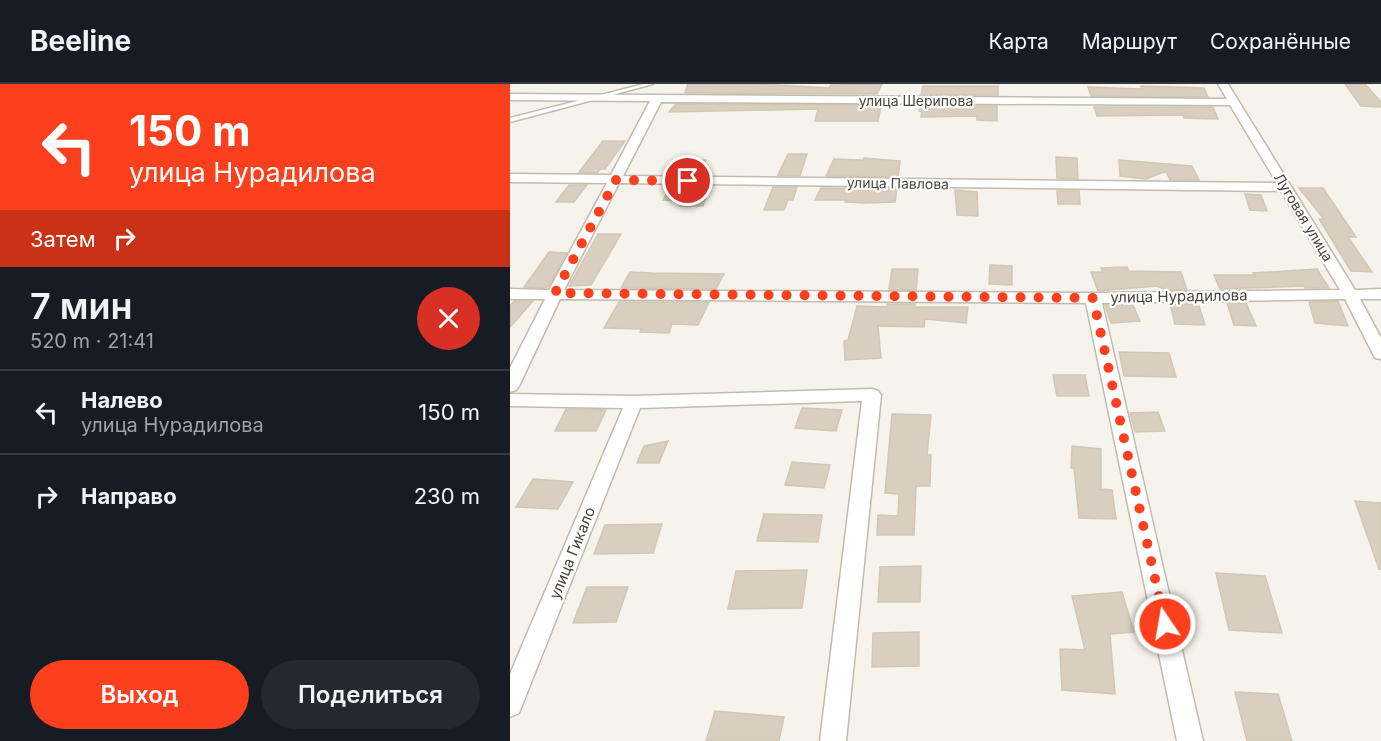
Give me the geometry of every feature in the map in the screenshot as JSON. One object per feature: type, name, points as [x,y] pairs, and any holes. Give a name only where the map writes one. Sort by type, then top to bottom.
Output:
[{"type":"street","name":"Луговая улица","points":[[1223,84],[1350,294],[1381,354]]},
{"type":"street","name":"улица Шерипова","points":[[510,98],[1233,102]]},
{"type":"street","points":[[510,387],[555,293],[657,99]]},
{"type":"street","name":"улица Павлова","points":[[510,178],[1286,187]]},
{"type":"street","name":"улица Нурадилова","points":[[510,294],[1093,298],[1381,294]]},
{"type":"street","points":[[1093,298],[1190,741]]},
{"type":"street","points":[[510,400],[634,402],[872,395],[833,741]]},
{"type":"street","name":"улица Гикало","points":[[510,704],[634,402]]},
{"type":"lane","points":[[510,120],[649,84],[657,99]]},
{"type":"building","points":[[688,84],[759,84],[829,88],[831,85],[882,84],[877,94],[685,93]]},
{"type":"building","points":[[1345,84],[1365,84],[1381,102],[1381,107],[1361,106]]},
{"type":"building","points":[[923,86],[998,86],[998,95],[921,95]]},
{"type":"building","points":[[1141,86],[1204,88],[1208,97],[1091,96],[1088,87],[1141,89]]},
{"type":"building","points":[[676,104],[881,106],[878,121],[815,121],[818,109],[669,112]]},
{"type":"building","points":[[920,106],[997,106],[997,121],[977,120],[977,116],[921,117]]},
{"type":"building","points":[[1094,107],[1213,107],[1218,119],[1184,118],[1183,115],[1097,116]]},
{"type":"building","points":[[603,141],[625,141],[605,169],[600,169],[597,173],[579,172]]},
{"type":"building","points":[[788,154],[807,154],[800,176],[778,175]]},
{"type":"building","points":[[1056,157],[1077,158],[1078,179],[1057,178]]},
{"type":"building","points":[[864,158],[900,161],[898,177],[826,176],[834,159],[863,160]]},
{"type":"building","points":[[687,160],[706,160],[698,175],[678,174]]},
{"type":"building","points":[[1119,160],[1192,166],[1199,180],[1170,180],[1166,171],[1146,179],[1120,176]]},
{"type":"building","points":[[569,185],[587,185],[574,202],[556,202]]},
{"type":"building","points":[[671,186],[691,186],[688,192],[708,191],[703,206],[680,206],[682,201],[663,200]]},
{"type":"building","points":[[773,187],[797,187],[793,200],[788,200],[784,210],[764,210]]},
{"type":"building","points":[[821,188],[897,189],[895,202],[865,203],[845,202],[846,200],[815,200]]},
{"type":"building","points":[[1299,188],[1323,188],[1356,237],[1348,237],[1372,272],[1351,271],[1319,219],[1324,219]]},
{"type":"building","points":[[955,190],[977,192],[978,216],[957,215]]},
{"type":"building","points":[[1057,191],[1079,191],[1080,204],[1058,204]]},
{"type":"building","points":[[1245,194],[1261,195],[1267,211],[1250,210]]},
{"type":"building","points":[[598,234],[621,234],[591,285],[569,286]]},
{"type":"building","points":[[549,252],[567,253],[549,286],[545,288],[524,287]]},
{"type":"building","points":[[990,265],[1012,266],[1012,285],[989,284]]},
{"type":"building","points":[[1127,267],[1129,271],[1181,272],[1187,290],[1166,290],[1157,286],[1098,291],[1091,272],[1103,272],[1101,268]]},
{"type":"building","points":[[892,269],[918,269],[916,290],[889,290]]},
{"type":"building","points":[[1317,269],[1329,288],[1305,288],[1305,286],[1220,289],[1214,275],[1255,275],[1253,273]]},
{"type":"building","points":[[630,272],[724,274],[716,289],[621,288]]},
{"type":"building","points":[[514,301],[533,301],[510,327],[510,306]]},
{"type":"building","points":[[1338,301],[1348,326],[1315,323],[1309,302]]},
{"type":"building","points":[[619,302],[709,302],[698,325],[672,324],[669,333],[640,332],[642,329],[604,328]]},
{"type":"building","points":[[1227,303],[1246,303],[1256,326],[1234,325]]},
{"type":"building","points":[[887,304],[915,304],[915,307],[968,307],[966,323],[925,319],[924,327],[878,326],[881,358],[845,360],[844,341],[848,340],[857,306],[887,307]]},
{"type":"building","points":[[1170,304],[1199,306],[1205,325],[1175,324]]},
{"type":"building","points":[[1105,305],[1133,305],[1140,321],[1111,323]]},
{"type":"building","points":[[1119,352],[1169,353],[1176,377],[1124,376]]},
{"type":"building","points":[[1053,375],[1085,375],[1089,396],[1057,396]]},
{"type":"building","points":[[802,408],[842,410],[836,431],[795,428]]},
{"type":"building","points":[[566,409],[606,410],[596,431],[555,431]]},
{"type":"building","points":[[1158,412],[1165,431],[1135,432],[1130,413]]},
{"type":"building","points":[[892,414],[931,415],[927,455],[931,455],[930,486],[916,486],[914,535],[877,535],[878,515],[898,516],[899,494],[885,493]]},
{"type":"building","points":[[668,441],[659,463],[637,463],[644,446]]},
{"type":"building","points":[[1072,446],[1101,449],[1101,489],[1112,490],[1116,519],[1079,518],[1074,468],[1071,468]]},
{"type":"building","points":[[792,462],[830,465],[824,488],[785,485]]},
{"type":"building","points":[[533,479],[573,482],[558,509],[516,507]]},
{"type":"building","points":[[1355,501],[1381,503],[1381,569],[1379,569]]},
{"type":"building","points":[[764,514],[822,515],[818,542],[757,541]]},
{"type":"building","points":[[662,524],[653,553],[594,554],[605,525]]},
{"type":"building","points":[[921,566],[920,602],[878,602],[880,567]]},
{"type":"building","points":[[807,570],[802,608],[728,609],[736,571]]},
{"type":"building","points":[[1216,573],[1265,576],[1282,633],[1229,630]]},
{"type":"building","points":[[587,587],[628,587],[616,622],[573,623]]},
{"type":"building","points":[[1122,592],[1134,632],[1110,634],[1115,694],[1062,690],[1060,649],[1085,650],[1072,596]]},
{"type":"building","points":[[919,632],[919,666],[872,667],[873,633]]},
{"type":"building","points":[[1235,692],[1278,694],[1292,741],[1247,741]]},
{"type":"building","points":[[715,711],[784,717],[779,741],[706,741]]},
{"type":"route","points":[[688,181],[616,180],[555,293],[1093,298],[1165,624]]}]
